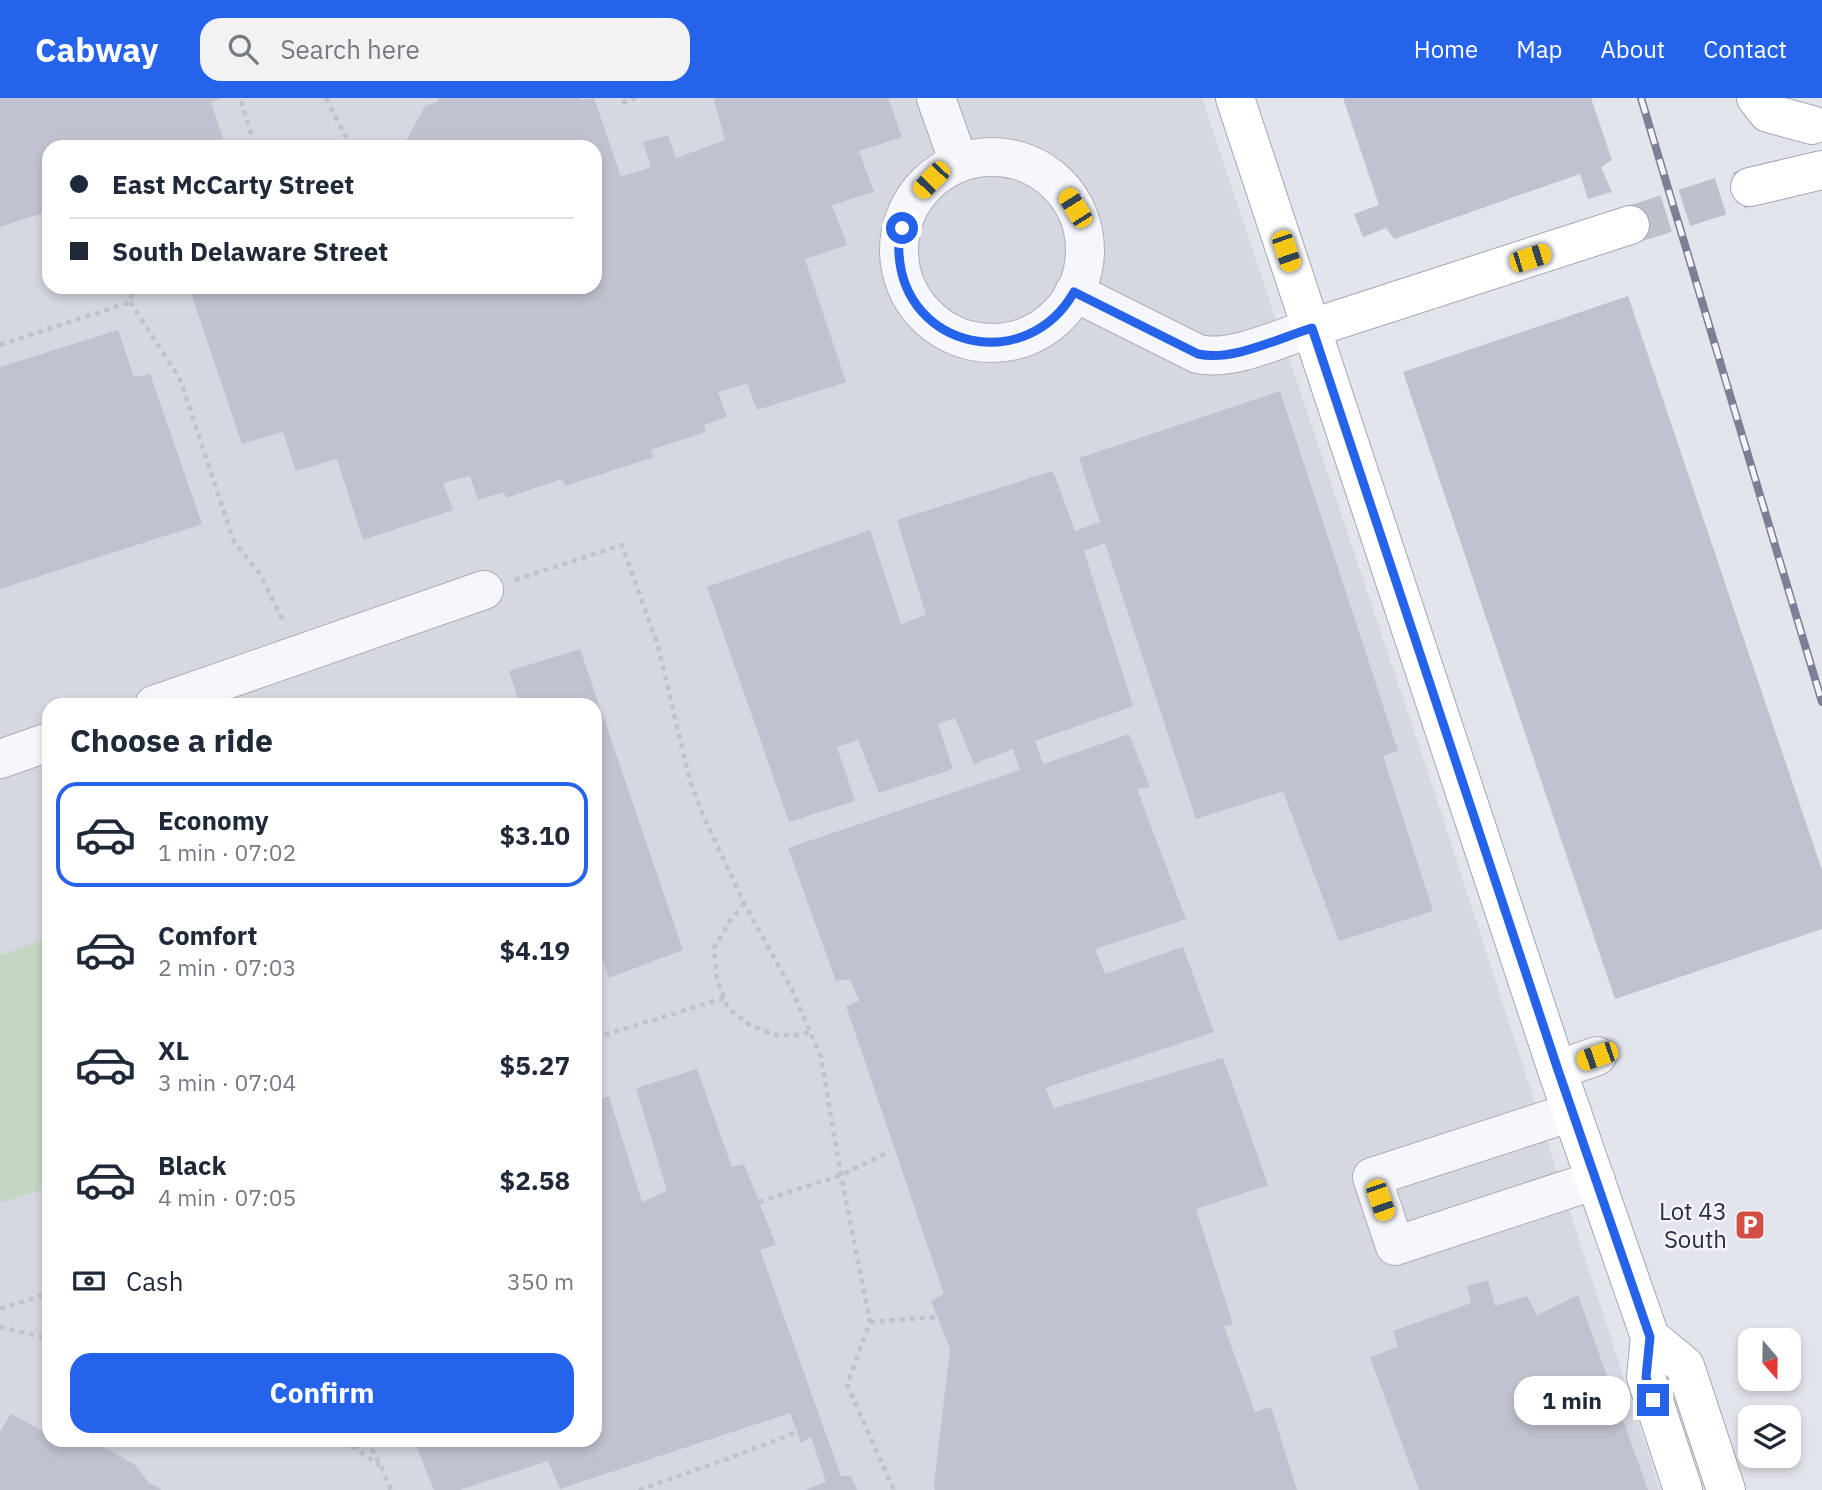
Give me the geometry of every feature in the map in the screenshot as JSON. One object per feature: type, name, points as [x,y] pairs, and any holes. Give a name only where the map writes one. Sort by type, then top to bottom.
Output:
[{"type":"main road","points":[[1235,98],[1572,1112],[1650,1337],[1646,1377],[1683,1490]]},
{"type":"main road","points":[[1756,98],[1768,113],[1813,120]]},
{"type":"main road","points":[[1749,187],[1822,170]]},
{"type":"main road","points":[[1312,328],[1630,225]]},
{"type":"main road","points":[[1650,1337],[1685,1366],[1726,1490]]},
{"type":"street","points":[[936,98],[959,163]]},
{"type":"street","points":[[997,157],[1020,161],[1041,171],[1061,187],[1075,208],[1084,233],[1085,250],[1083,268],[1074,292],[1061,312],[1027,336],[984,342],[962,338],[943,329],[927,316],[914,300],[905,282],[899,254],[902,228],[911,204],[938,174],[959,163],[997,157]]},
{"type":"street","points":[[1074,292],[1198,354],[1211,357],[1312,328]]},
{"type":"street","points":[[173,698],[484,590]]},
{"type":"street","points":[[0,759],[42,744]]},
{"type":"street","points":[[1558,1070],[1597,1056]]},
{"type":"street","points":[[1572,1112],[1372,1177],[1395,1246],[1595,1180]]},
{"type":"path","points":[[326,98],[347,140]]},
{"type":"path","points":[[622,103],[635,98]]},
{"type":"path","points":[[241,102],[252,140]]},
{"type":"path","points":[[132,294],[130,302],[180,379],[234,542],[260,573],[297,655]]},
{"type":"path","points":[[0,345],[130,302]]},
{"type":"path","points":[[484,590],[622,545],[658,646],[690,781],[703,815],[744,903],[792,990],[821,1057],[870,1322],[847,1385],[894,1490]]},
{"type":"path","points":[[744,903],[714,948],[717,979],[728,1008],[751,1026],[776,1035],[810,1032]]},
{"type":"path","points":[[602,1036],[724,998]]},
{"type":"path","points":[[759,1202],[841,1175],[889,1152]]},
{"type":"path","points":[[0,1310],[42,1295]]},
{"type":"path","points":[[870,1322],[937,1317]]},
{"type":"path","points":[[0,1327],[42,1337]]},
{"type":"path","points":[[639,1490],[797,1432]]},
{"type":"path","points":[[354,1447],[382,1468]]},
{"type":"path","points":[[370,1447],[391,1490]]},
{"type":"shaded area","points":[[0,98],[1202,98],[1439,806],[1660,1490],[0,1490]]},
{"type":"green space","points":[[42,940],[42,1189],[0,1203],[0,955]]},
{"type":"building","points":[[0,98],[222,98],[211,102],[224,140],[42,140],[42,213],[0,227]]},
{"type":"building","points":[[438,98],[594,98],[621,177],[651,167],[643,142],[668,135],[676,158],[725,140],[714,100],[718,98],[888,98],[902,137],[859,151],[874,192],[832,205],[847,245],[805,259],[846,382],[757,410],[747,383],[718,392],[727,417],[704,425],[706,432],[651,450],[654,457],[565,486],[562,479],[506,498],[504,492],[478,500],[470,476],[443,483],[453,510],[363,540],[337,459],[296,471],[283,432],[242,444],[191,294],[602,294],[602,140],[407,140],[425,106],[439,101]]},
{"type":"building","points":[[1343,98],[1591,98],[1612,160],[1601,167],[1612,192],[1588,199],[1580,174],[1394,239],[1386,228],[1363,237],[1354,214],[1379,205]]},
{"type":"building","points":[[1628,296],[1822,870],[1822,929],[1615,999],[1403,372]]},
{"type":"building","points":[[118,330],[134,377],[150,374],[202,524],[0,589],[0,367]]},
{"type":"building","points":[[1280,391],[1398,751],[1383,756],[1433,911],[1339,941],[1283,791],[1196,819],[1105,543],[1084,551],[1133,706],[1035,741],[1043,764],[1129,734],[1150,787],[1137,789],[1186,919],[1095,949],[1105,974],[1183,947],[1214,1032],[1045,1088],[1054,1108],[1223,1058],[1268,1185],[1196,1209],[1233,1324],[1224,1326],[1255,1412],[1271,1407],[1297,1490],[935,1490],[950,1349],[931,1301],[944,1294],[846,1006],[859,1001],[850,979],[836,981],[788,848],[1020,770],[1013,749],[974,764],[955,718],[938,724],[953,769],[879,793],[858,740],[837,747],[855,801],[789,822],[707,587],[870,530],[901,624],[926,615],[897,520],[1053,471],[1075,531],[1100,522],[1079,458]]},
{"type":"building","points":[[580,649],[597,698],[518,698],[509,671]]},
{"type":"building","points":[[602,713],[683,950],[609,978],[602,958]]},
{"type":"building","points":[[697,1069],[732,1167],[744,1164],[776,1245],[760,1250],[841,1476],[851,1476],[857,1490],[805,1490],[826,1482],[811,1437],[801,1443],[790,1413],[560,1489],[548,1461],[460,1490],[434,1490],[417,1447],[602,1447],[602,1098],[609,1096],[642,1202],[667,1191],[636,1088]]},
{"type":"building","points":[[1488,1280],[1495,1306],[1527,1296],[1537,1315],[1578,1295],[1648,1490],[1419,1490],[1370,1357],[1398,1347],[1393,1331],[1471,1303],[1467,1286]]},
{"type":"building","points":[[11,1414],[42,1430],[42,1447],[101,1447],[112,1451],[135,1465],[149,1483],[162,1490],[0,1490],[0,1432]]},
{"type":"tunnel","points":[[1630,225],[1750,187]]},
{"type":"railway","points":[[1641,98],[1822,702]]},
{"type":"place","name":"Lot 43 South","points":[[1750,1225]]},
{"type":"route","points":[[902,228],[900,265],[909,291],[936,324],[962,338],[996,342],[1027,336],[1061,312],[1074,292],[1198,354],[1211,357],[1312,328],[1558,1070],[1650,1337],[1646,1377],[1653,1400]]}]
